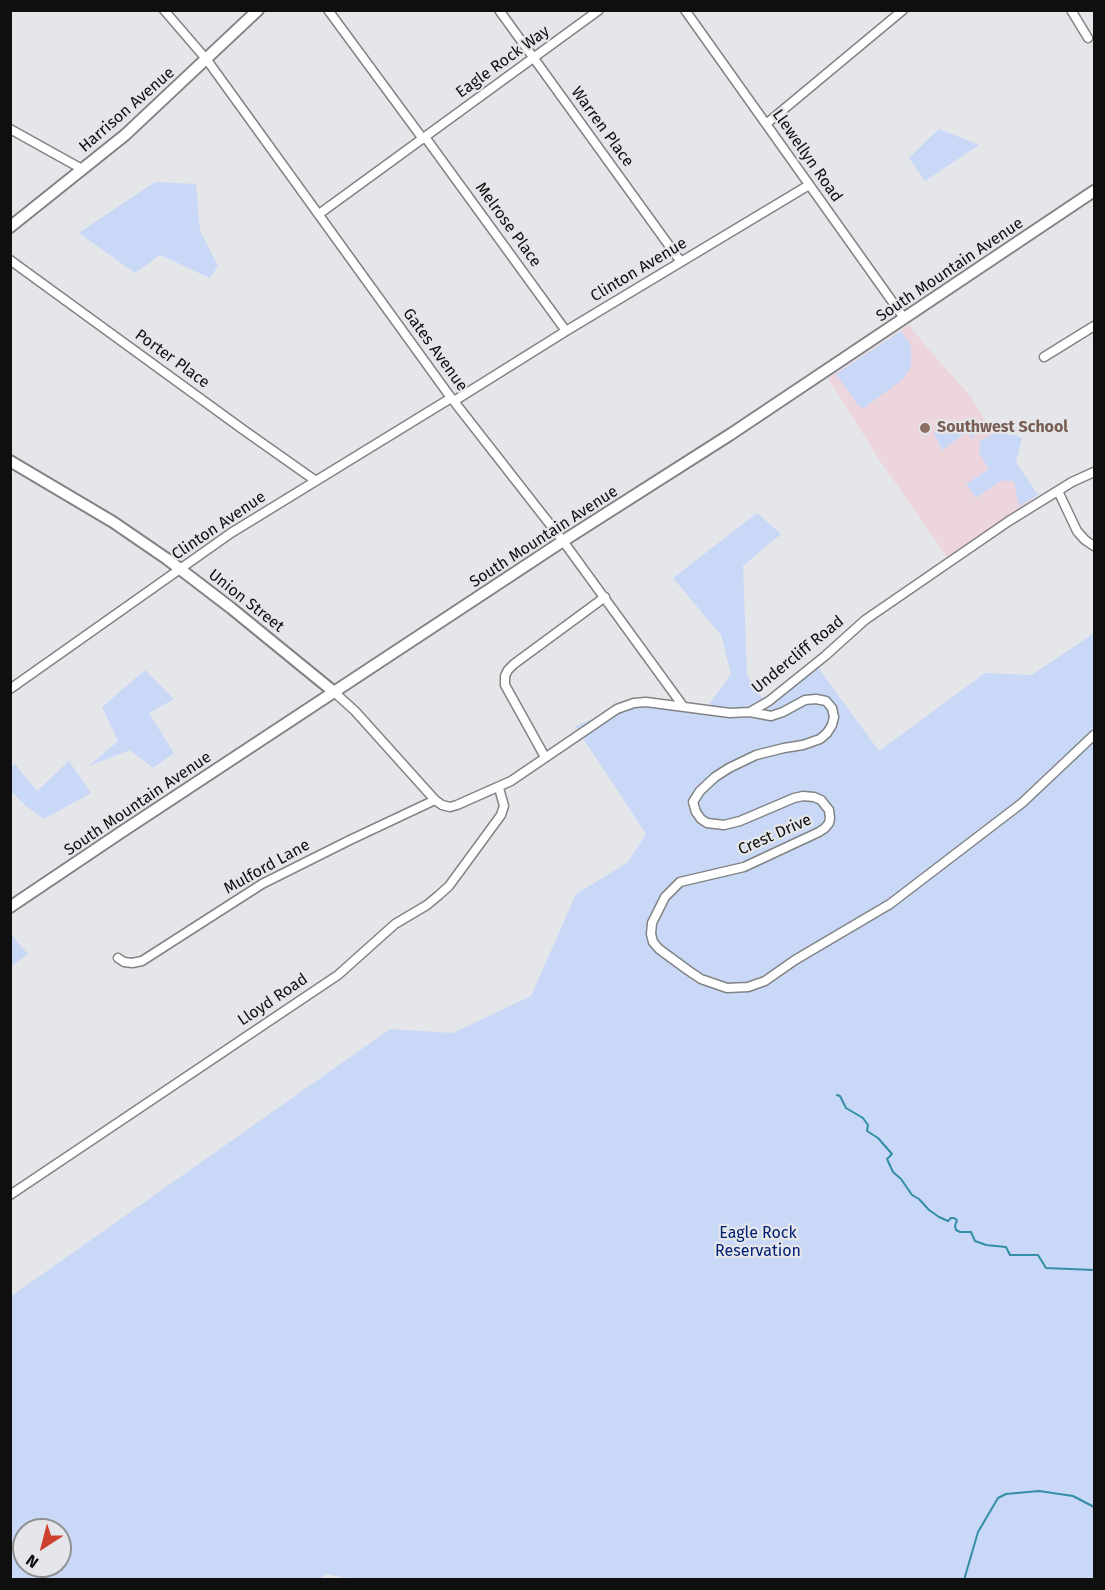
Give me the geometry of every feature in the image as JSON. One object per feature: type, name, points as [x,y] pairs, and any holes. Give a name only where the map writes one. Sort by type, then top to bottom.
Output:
[{"type":"street","name":"Gates Avenue","points":[[164,10],[207,60],[452,399],[563,541],[683,706]]},
{"type":"street","name":"Harrison Avenue","points":[[10,227],[125,135],[258,10]]},
{"type":"street","name":"Melrose Place","points":[[328,10],[567,331]]},
{"type":"street","name":"Warren Place","points":[[499,10],[681,262]]},
{"type":"street","name":"Eagle Rock Way","points":[[319,214],[599,10]]},
{"type":"street","name":"Llewellyn Road","points":[[685,10],[904,318]]},
{"type":"street","points":[[766,124],[903,10]]},
{"type":"street","points":[[1071,10],[1088,38]]},
{"type":"street","points":[[10,129],[82,170]]},
{"type":"street","name":"Clinton Avenue","points":[[10,689],[231,533],[809,185]]},
{"type":"street","name":"South Mountain Avenue","points":[[10,907],[563,541],[729,435],[1095,191]]},
{"type":"street","name":"Porter Place","points":[[10,260],[316,481]]},
{"type":"street","points":[[1044,357],[1095,326]]},
{"type":"street","name":"Union Street","points":[[10,461],[113,522],[181,569],[313,673],[355,711],[435,800]]},
{"type":"street","name":"Undercliff Road","points":[[435,800],[450,807],[499,788],[617,709],[634,703],[646,702],[730,713],[750,712],[769,701],[866,620],[1009,521],[1072,482],[1095,472]]},
{"type":"street","points":[[1058,491],[1077,531],[1095,546]]},
{"type":"street","points":[[545,758],[506,686],[505,676],[514,664],[605,597]]},
{"type":"street","name":"Crest Drive","points":[[750,712],[771,716],[805,700],[816,699],[826,701],[832,708],[834,717],[827,733],[820,739],[756,755],[714,777],[693,802],[700,819],[707,823],[724,825],[740,821],[803,795],[821,800],[830,810],[830,818],[825,828],[819,832],[744,867],[680,882],[665,897],[652,923],[653,942],[659,950],[695,975],[727,988],[748,987],[765,981],[795,960],[890,904],[1022,803],[1095,735]]},
{"type":"street","name":"Lloyd Road","points":[[10,1195],[338,975],[395,924],[440,895],[501,816],[504,806],[499,788]]},
{"type":"street","name":"Mulford Lane","points":[[118,958],[132,963],[142,961],[262,884],[435,800]]},
{"type":"shaded area","name":"Southwest School","points":[[909,325],[972,398],[1033,499],[947,557],[878,458],[828,378]]},
{"type":"green space","points":[[939,129],[979,145],[925,181],[909,158]]},
{"type":"green space","points":[[155,182],[196,184],[200,231],[218,266],[210,278],[160,255],[135,273],[79,233]]},
{"type":"green space","points":[[901,331],[911,346],[911,367],[903,379],[864,408],[859,406],[836,374]]},
{"type":"green space","points":[[965,421],[971,425],[974,433],[973,440],[967,432],[942,450],[934,433],[954,423]]},
{"type":"green space","points":[[995,433],[1022,438],[1016,462],[1038,495],[1019,506],[1014,481],[1000,481],[976,498],[966,484],[989,469],[979,453],[980,441]]},
{"type":"green space","name":"Eagle Rock Reservation","points":[[757,513],[781,534],[743,566],[747,675],[764,701],[814,662],[879,751],[985,673],[1032,675],[1094,633],[1094,1579],[357,1580],[326,1574],[318,1580],[11,1579],[10,1297],[390,1029],[453,1033],[531,996],[576,894],[627,863],[646,834],[575,726],[635,702],[703,713],[731,674],[721,635],[673,578]]},
{"type":"green space","points":[[145,670],[174,699],[149,713],[174,753],[153,768],[130,750],[89,766],[118,741],[102,707]]},
{"type":"green space","points":[[69,761],[91,793],[44,819],[11,791],[11,768],[15,764],[37,791]]},
{"type":"green space","points":[[10,933],[28,954],[11,966],[10,966]]},
{"type":"waterway","points":[[837,1095],[840,1096],[846,1108],[863,1118],[868,1125],[867,1131],[878,1138],[892,1154],[887,1159],[893,1172],[912,1195],[939,1217],[948,1221],[951,1218],[957,1220],[956,1230],[971,1232],[975,1241],[986,1245],[1006,1247],[1010,1255],[1038,1255],[1046,1268],[1094,1270]]},
{"type":"waterway","points":[[964,1580],[978,1532],[998,1498],[1006,1494],[1039,1491],[1073,1496],[1094,1507]]},
{"type":"place","name":"Southwest School","points":[[925,428]]}]
